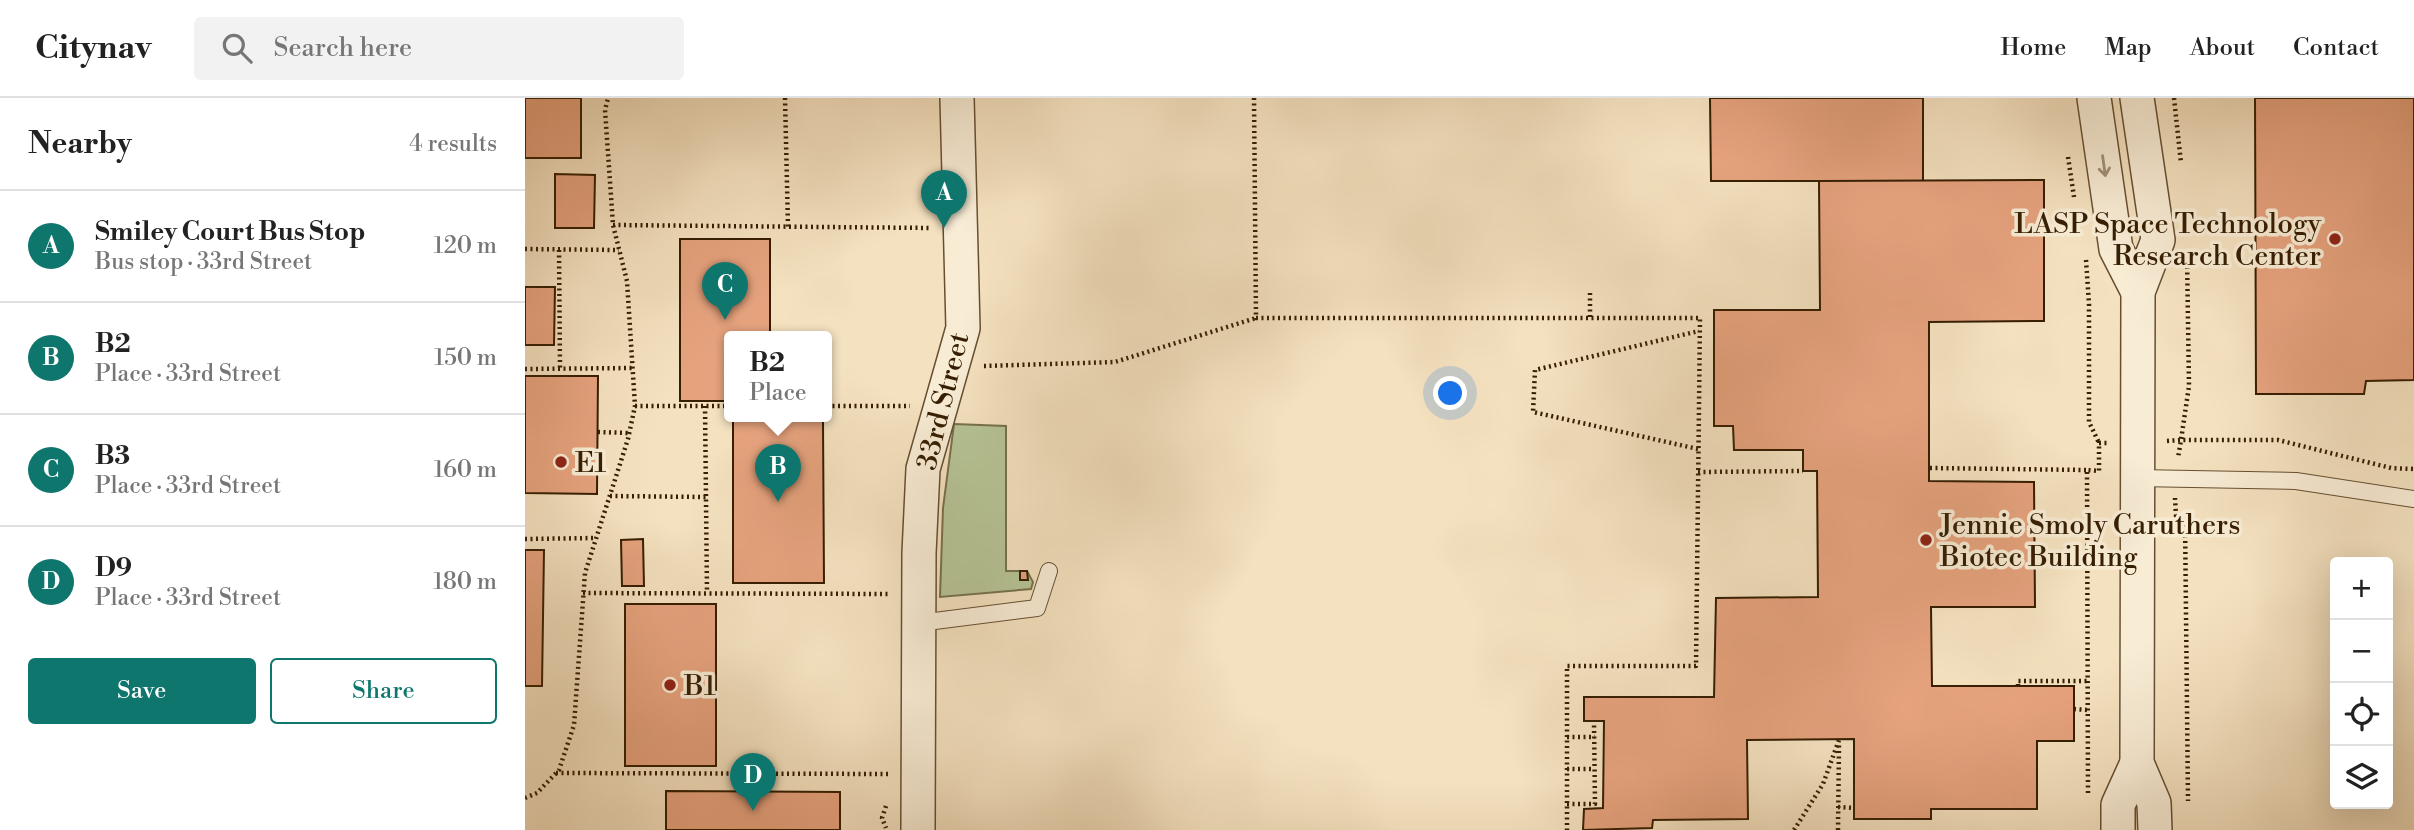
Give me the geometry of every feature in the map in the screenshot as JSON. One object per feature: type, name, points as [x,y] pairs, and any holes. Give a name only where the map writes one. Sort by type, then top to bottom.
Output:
[{"type":"street","name":"33rd Street","points":[[918,830],[923,469],[963,328],[957,98]]},
{"type":"street","points":[[2094,98],[2116,249],[2138,292]]},
{"type":"street","points":[[2137,98],[2158,240],[2138,292],[2137,478],[2137,763],[2154,803],[2155,830]]},
{"type":"street","points":[[2118,830],[2118,805],[2137,763]]},
{"type":"lane","points":[[2137,478],[2296,481],[2414,499]]},
{"type":"lane","points":[[919,609],[1037,608],[1049,571]]},
{"type":"path","points":[[525,798],[537,793],[556,773],[574,725],[585,573],[635,406],[627,281],[613,225],[605,110],[608,98]]},
{"type":"path","points":[[785,98],[789,227]]},
{"type":"path","points":[[1254,98],[1256,318]]},
{"type":"path","points":[[2174,98],[2182,167]]},
{"type":"path","points":[[2070,181],[2076,206]]},
{"type":"path","points":[[613,225],[961,228]]},
{"type":"path","points":[[525,249],[619,250]]},
{"type":"path","points":[[2187,249],[2189,386],[2181,440],[2278,440],[2391,468],[2414,469]]},
{"type":"path","points":[[559,250],[560,368]]},
{"type":"path","points":[[2085,256],[2089,304],[2089,422],[2099,443]]},
{"type":"path","points":[[1590,293],[1590,320]]},
{"type":"path","points":[[951,367],[1115,362],[1256,318],[1700,318],[1696,666],[1567,666],[1567,830]]},
{"type":"path","points":[[1698,449],[1533,412],[1535,370],[1699,331]]},
{"type":"path","points":[[525,369],[633,368]]},
{"type":"path","points":[[635,406],[724,406]]},
{"type":"path","points":[[705,406],[707,593]]},
{"type":"path","points":[[832,406],[916,406]]},
{"type":"path","points":[[598,432],[629,433]]},
{"type":"path","points":[[1930,468],[2087,470]]},
{"type":"path","points":[[1698,472],[1803,471]]},
{"type":"path","points":[[2175,479],[2176,516],[2185,519],[2188,803]]},
{"type":"path","points":[[610,496],[706,497]]},
{"type":"path","points":[[525,539],[596,538]]},
{"type":"path","points":[[583,593],[707,593],[919,609]]},
{"type":"path","points":[[2018,686],[2018,681],[2088,681]]},
{"type":"path","points":[[2074,709],[2088,709]]},
{"type":"path","points":[[1567,804],[1595,804],[1594,722]]},
{"type":"path","points":[[1567,737],[1595,737]]},
{"type":"path","points":[[1794,830],[1823,784],[1839,740],[1837,830]]},
{"type":"path","points":[[1567,769],[1595,769]]},
{"type":"path","points":[[556,773],[894,774]]},
{"type":"path","points":[[1838,807],[1854,808]]},
{"type":"green space","points":[[954,424],[1006,426],[1006,571],[1027,571],[1033,582],[1031,589],[940,597],[943,508]]},
{"type":"building","points":[[525,98],[581,98],[581,158],[525,158]]},
{"type":"building","points":[[1710,98],[1923,98],[1923,181],[1711,181]]},
{"type":"building","name":"LASP Space Technology Research Center","points":[[2255,98],[2414,98],[2414,380],[2366,381],[2364,394],[2256,394]]},
{"type":"building","points":[[555,174],[595,175],[594,228],[555,228]]},
{"type":"building","name":"Jennie Smoly Caruthers Biotec Building","points":[[2044,180],[2044,321],[1929,322],[1929,481],[2034,482],[2035,607],[1931,607],[1932,686],[2074,686],[2074,741],[2037,741],[2037,809],[1931,809],[1931,819],[1854,819],[1854,739],[1747,740],[1748,819],[1653,820],[1652,828],[1583,830],[1584,809],[1603,808],[1604,721],[1584,721],[1584,697],[1714,697],[1716,598],[1818,597],[1817,471],[1803,471],[1803,450],[1734,450],[1733,426],[1714,426],[1714,310],[1820,310],[1819,181]]},
{"type":"building","points":[[680,239],[770,239],[770,331],[724,331],[724,401],[680,401]]},
{"type":"building","points":[[525,287],[555,287],[554,345],[525,345]]},
{"type":"building","name":"E1","points":[[525,376],[598,376],[597,494],[525,493]]},
{"type":"building","points":[[733,422],[823,422],[824,583],[733,583]]},
{"type":"building","points":[[643,539],[644,586],[622,586],[621,540]]},
{"type":"building","points":[[525,550],[544,550],[542,686],[525,686]]},
{"type":"building","points":[[1020,571],[1027,571],[1028,580],[1020,580]]},
{"type":"building","name":"B1","points":[[625,604],[716,604],[716,766],[625,766]]},
{"type":"building","points":[[666,791],[840,792],[840,830],[666,830]]},
{"type":"place","name":"Smiley Court Bus Stop","points":[[944,228]]},
{"type":"place","name":"LASP Space Technology Research Center","points":[[2335,239]]},
{"type":"place","name":"B3","points":[[725,320]]},
{"type":"place","name":"E1","points":[[561,462]]},
{"type":"place","name":"B2","points":[[778,502]]},
{"type":"place","name":"Jennie Smoly Caruthers Biotec Building","points":[[1926,540]]},
{"type":"place","name":"B1","points":[[670,685]]},
{"type":"place","name":"D9","points":[[753,811]]}]
